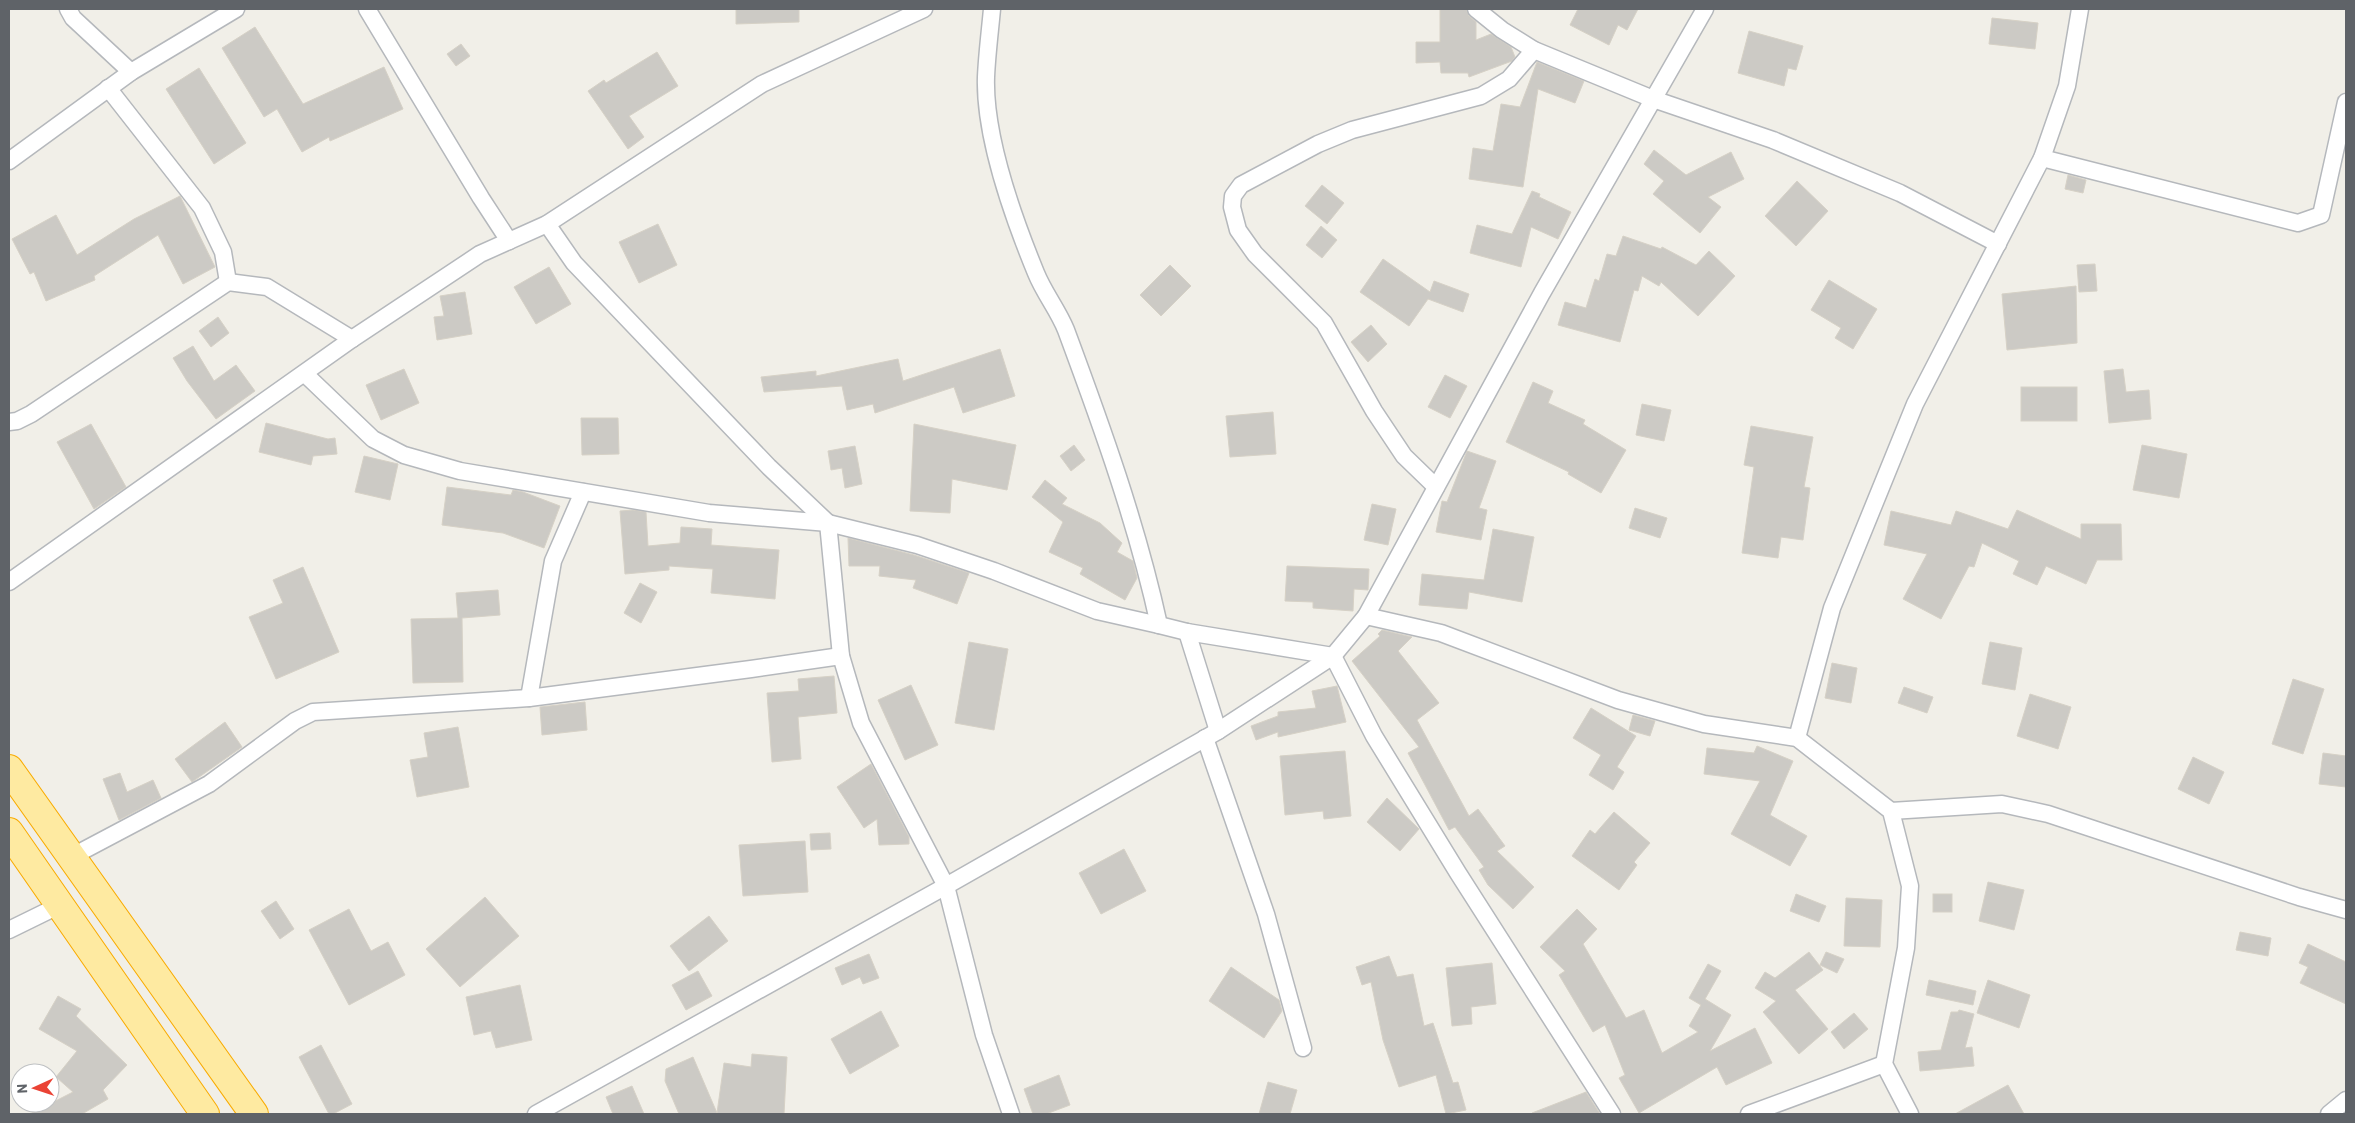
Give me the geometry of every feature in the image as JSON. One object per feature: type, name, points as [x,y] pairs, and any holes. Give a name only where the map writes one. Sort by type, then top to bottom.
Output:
[{"type":"highway","points":[[9,769],[254,1114]]},
{"type":"highway","points":[[9,832],[205,1114]]},
{"type":"street","points":[[68,9],[73,18],[131,72]]},
{"type":"street","points":[[9,161],[131,72],[236,9]]},
{"type":"street","points":[[367,9],[509,241]]},
{"type":"street","points":[[896,9],[921,10]]},
{"type":"street","points":[[992,9],[986,77],[988,110],[1001,172],[1016,222],[1037,276],[1065,327],[1123,489],[1146,564],[1159,625]]},
{"type":"street","points":[[1476,9],[1502,30],[1534,50],[1653,99],[1773,140],[1882,186],[1998,244]]},
{"type":"street","points":[[536,1114],[946,886],[1211,734],[1333,656],[1366,616],[1542,293],[1705,9]]},
{"type":"street","points":[[1797,738],[1832,608],[1915,404],[2042,158],[2066,86],[2080,9]]},
{"type":"street","points":[[9,582],[352,339],[480,254],[547,224],[762,84],[921,10]]},
{"type":"street","points":[[1436,487],[1404,456],[1374,411],[1324,323],[1255,254],[1238,230],[1232,207],[1232,196],[1241,185],[1318,144],[1352,130],[1481,96],[1509,79],[1534,50]]},
{"type":"street","points":[[108,88],[202,208],[223,252],[228,282]]},
{"type":"street","points":[[2042,158],[2298,223],[2320,215],[2346,102]]},
{"type":"street","points":[[547,224],[574,263],[769,467],[828,524],[841,656],[861,723],[946,886],[984,1035],[1011,1114]]},
{"type":"street","points":[[9,422],[17,421],[31,414],[228,282],[267,287],[352,339]]},
{"type":"street","points":[[305,374],[373,439],[404,454],[460,471],[709,513],[828,524],[917,545],[994,571],[1097,611],[1187,632],[1333,656]]},
{"type":"street","points":[[529,698],[547,584],[553,561],[583,492]]},
{"type":"street","points":[[1366,616],[1441,633],[1618,700],[1704,724],[1797,738],[1891,811],[1910,886],[1906,948],[1884,1064],[1910,1114]]},
{"type":"street","points":[[1187,632],[1211,734],[1266,914],[1303,1048]]},
{"type":"street","points":[[71,857],[209,784],[295,721],[313,712],[529,698],[751,670],[841,656]]},
{"type":"street","points":[[1333,656],[1374,736],[1458,873],[1612,1114]]},
{"type":"street","points":[[1891,811],[2002,804],[2048,814],[2280,891],[2346,910]]},
{"type":"street","points":[[9,930],[60,905]]},
{"type":"street","points":[[1749,1114],[1884,1064]]},
{"type":"street","points":[[2329,1114],[2346,1100]]},
{"type":"building","points":[[736,9],[799,9],[799,22],[736,24]]},
{"type":"building","points":[[1440,9],[1466,9],[1469,16],[1476,22],[1476,40],[1491,34],[1511,47],[1515,57],[1512,61],[1469,77],[1468,73],[1441,73],[1440,62],[1416,63],[1416,42],[1440,42]]},
{"type":"building","points":[[1578,9],[1638,9],[1627,30],[1618,25],[1609,45],[1570,25]]},
{"type":"building","points":[[1992,18],[2038,23],[2035,49],[1989,44]]},
{"type":"building","points":[[255,27],[303,104],[384,67],[403,109],[330,141],[329,137],[302,152],[277,109],[264,117],[222,48]]},
{"type":"building","points":[[1749,31],[1803,46],[1796,70],[1788,68],[1784,86],[1738,73]]},
{"type":"building","points":[[461,44],[470,56],[456,66],[447,54]]},
{"type":"building","points":[[657,52],[678,86],[629,116],[644,137],[628,149],[588,91],[604,80],[606,83]]},
{"type":"building","points":[[1537,62],[1584,81],[1575,103],[1538,89],[1523,187],[1469,179],[1473,148],[1493,151],[1501,104],[1520,107]]},
{"type":"building","points":[[199,68],[246,143],[214,164],[166,89]]},
{"type":"building","points":[[1654,150],[1686,175],[1731,152],[1744,179],[1708,197],[1721,207],[1700,233],[1653,194],[1664,181],[1644,164]]},
{"type":"building","points":[[2068,175],[2086,180],[2083,193],[2065,189]]},
{"type":"building","points":[[1797,181],[1828,211],[1796,246],[1765,216]]},
{"type":"building","points":[[1322,185],[1344,203],[1327,224],[1305,206]]},
{"type":"building","points":[[1532,191],[1540,194],[1539,197],[1571,212],[1558,239],[1531,227],[1521,267],[1470,253],[1477,225],[1512,234]]},
{"type":"building","points":[[180,196],[215,267],[183,284],[158,235],[94,276],[95,280],[46,301],[34,272],[30,274],[12,239],[56,215],[77,255],[134,219]]},
{"type":"building","points":[[658,224],[677,265],[639,283],[619,242]]},
{"type":"building","points":[[1321,226],[1337,240],[1322,258],[1306,245]]},
{"type":"building","points":[[1623,236],[1661,249],[1662,247],[1696,265],[1709,251],[1735,276],[1698,316],[1661,282],[1659,286],[1642,276],[1638,291],[1634,290],[1620,342],[1558,325],[1565,302],[1586,308],[1595,279],[1599,281],[1607,254],[1616,256]]},
{"type":"building","points":[[1383,259],[1430,292],[1434,281],[1469,294],[1463,312],[1428,299],[1409,326],[1360,292]]},
{"type":"building","points":[[2095,264],[2097,291],[2079,292],[2077,265]]},
{"type":"building","points":[[1170,265],[1191,286],[1161,316],[1140,295]]},
{"type":"building","points":[[549,267],[571,304],[536,324],[514,287]]},
{"type":"building","points":[[1829,280],[1877,309],[1853,349],[1835,338],[1841,328],[1811,310]]},
{"type":"building","points":[[2076,286],[2077,343],[2007,350],[2002,294]]},
{"type":"building","points":[[465,292],[472,334],[437,340],[434,317],[444,316],[440,296]]},
{"type":"building","points":[[218,317],[229,333],[211,347],[199,331]]},
{"type":"building","points":[[1371,325],[1387,344],[1368,362],[1351,342]]},
{"type":"building","points":[[193,346],[214,381],[236,365],[255,391],[216,419],[187,381],[173,358]]},
{"type":"building","points":[[1000,349],[1015,396],[963,413],[954,387],[875,413],[873,404],[847,410],[842,386],[764,392],[761,377],[816,371],[816,376],[898,359],[903,381]]},
{"type":"building","points":[[404,369],[419,403],[381,420],[366,385]]},
{"type":"building","points":[[2123,369],[2126,392],[2149,390],[2151,419],[2109,423],[2104,371]]},
{"type":"building","points":[[1445,375],[1467,386],[1450,418],[1428,407]]},
{"type":"building","points":[[1533,382],[1553,391],[1548,403],[1585,420],[1583,424],[1626,450],[1601,493],[1568,474],[1569,472],[1506,442]]},
{"type":"building","points":[[2021,387],[2077,387],[2077,421],[2021,421]]},
{"type":"building","points":[[1642,404],[1671,410],[1664,441],[1636,435]]},
{"type":"building","points":[[1273,412],[1276,454],[1230,457],[1226,416]]},
{"type":"building","points":[[581,418],[618,418],[619,454],[582,455]]},
{"type":"building","points":[[266,423],[328,439],[335,438],[337,454],[313,456],[311,465],[259,452]]},
{"type":"building","points":[[91,424],[126,487],[94,509],[57,442]]},
{"type":"building","points":[[914,424],[1016,445],[1007,490],[952,479],[950,513],[910,511]]},
{"type":"building","points":[[1751,426],[1813,437],[1804,487],[1810,488],[1803,540],[1781,537],[1778,558],[1742,553],[1754,467],[1744,465]]},
{"type":"building","points":[[1074,445],[1085,460],[1071,471],[1060,456]]},
{"type":"building","points":[[2142,445],[2187,454],[2179,498],[2133,490]]},
{"type":"building","points":[[855,446],[862,484],[845,488],[842,468],[831,470],[828,451]]},
{"type":"building","points":[[1467,451],[1496,461],[1479,508],[1487,510],[1481,540],[1436,532],[1442,501],[1447,502]]},
{"type":"building","points":[[364,456],[398,464],[390,500],[355,492]]},
{"type":"building","points":[[1045,480],[1067,498],[1062,504],[1100,523],[1122,543],[1117,552],[1133,561],[1137,578],[1125,600],[1080,574],[1083,568],[1049,552],[1063,522],[1032,497]]},
{"type":"building","points":[[447,487],[511,495],[513,490],[560,506],[544,548],[503,533],[442,525]]},
{"type":"building","points":[[1372,504],[1396,509],[1388,545],[1364,540]]},
{"type":"building","points":[[1635,508],[1667,518],[1660,538],[1629,528]]},
{"type":"building","points":[[2017,510],[2081,539],[2081,524],[2121,524],[2122,560],[2097,560],[2086,584],[2046,566],[2037,585],[2013,574],[2019,561],[1982,543],[1974,567],[1969,566],[1941,619],[1903,599],[1927,554],[1884,545],[1891,511],[1951,525],[1956,511],[2008,529]]},
{"type":"building","points":[[620,511],[646,512],[648,546],[680,543],[681,527],[712,529],[711,545],[779,550],[775,599],[711,593],[713,569],[669,566],[669,570],[625,574]]},
{"type":"building","points":[[1493,529],[1534,537],[1522,602],[1469,592],[1467,609],[1419,605],[1422,574],[1484,580]]},
{"type":"building","points":[[848,538],[914,555],[969,573],[957,604],[913,588],[916,580],[879,576],[880,566],[849,566]]},
{"type":"building","points":[[1287,566],[1369,569],[1368,590],[1354,589],[1353,611],[1313,608],[1313,602],[1285,601]]},
{"type":"building","points":[[303,567],[339,652],[276,679],[249,617],[283,603],[273,580]]},
{"type":"building","points":[[640,583],[657,592],[641,623],[624,613]]},
{"type":"building","points":[[498,590],[500,615],[462,618],[463,682],[413,683],[411,619],[458,618],[456,593]]},
{"type":"building","points":[[1382,630],[1412,637],[1398,651],[1439,703],[1417,720],[1469,816],[1478,809],[1505,846],[1497,851],[1534,887],[1513,909],[1488,885],[1479,870],[1484,867],[1455,827],[1449,830],[1408,753],[1419,747],[1352,661],[1380,636],[1378,634]]},
{"type":"building","points":[[969,642],[1008,649],[994,730],[955,723]]},
{"type":"building","points":[[1990,642],[2022,648],[2015,690],[1982,684]]},
{"type":"building","points":[[1832,663],[1857,668],[1851,703],[1825,698]]},
{"type":"building","points":[[834,676],[837,713],[798,717],[801,759],[772,762],[767,693],[799,691],[798,679]]},
{"type":"building","points":[[2293,679],[2324,689],[2303,754],[2272,744]]},
{"type":"building","points":[[911,685],[938,745],[905,760],[878,700]]},
{"type":"building","points":[[1337,686],[1346,722],[1278,737],[1278,732],[1256,740],[1251,726],[1278,716],[1278,712],[1316,708],[1312,691]]},
{"type":"building","points":[[1904,687],[1933,697],[1927,713],[1898,703]]},
{"type":"building","points":[[2030,694],[2071,707],[2058,749],[2017,736]]},
{"type":"building","points":[[585,702],[587,730],[542,735],[540,707]]},
{"type":"building","points":[[1591,708],[1636,736],[1617,767],[1624,772],[1613,790],[1589,775],[1601,755],[1573,738]]},
{"type":"building","points":[[1633,715],[1655,721],[1650,736],[1629,730]]},
{"type":"building","points":[[225,722],[242,747],[192,782],[175,759]]},
{"type":"building","points":[[458,727],[469,787],[417,797],[410,760],[428,757],[424,733]]},
{"type":"building","points":[[1757,746],[1793,761],[1770,815],[1807,836],[1790,866],[1731,834],[1760,781],[1704,774],[1707,748],[1754,753]]},
{"type":"building","points":[[1345,751],[1351,816],[1324,819],[1323,811],[1285,815],[1280,756]]},
{"type":"building","points":[[2323,753],[2346,756],[2346,787],[2319,784]]},
{"type":"building","points":[[2193,757],[2224,772],[2209,804],[2178,789]]},
{"type":"building","points":[[871,764],[909,837],[909,844],[879,845],[877,819],[864,828],[837,787]]},
{"type":"building","points":[[120,773],[127,792],[153,780],[161,798],[119,820],[103,779]]},
{"type":"building","points":[[1387,798],[1419,829],[1400,851],[1367,822]]},
{"type":"building","points":[[1614,812],[1650,843],[1634,862],[1637,865],[1619,890],[1572,856],[1590,830],[1595,834]]},
{"type":"building","points":[[830,833],[831,849],[811,850],[810,834]]},
{"type":"building","points":[[805,841],[808,892],[743,896],[739,845]]},
{"type":"building","points":[[1124,849],[1146,891],[1101,914],[1079,873]]},
{"type":"building","points":[[1988,882],[2024,890],[2014,930],[1979,921]]},
{"type":"building","points":[[1796,894],[1826,906],[1819,922],[1790,911]]},
{"type":"building","points":[[1933,894],[1952,894],[1952,912],[1933,912]]},
{"type":"building","points":[[485,897],[519,936],[460,987],[426,949]]},
{"type":"building","points":[[1846,898],[1882,900],[1880,947],[1844,946]]},
{"type":"building","points":[[276,901],[294,929],[280,939],[261,911]]},
{"type":"building","points":[[349,909],[371,951],[388,942],[405,975],[349,1005],[309,930]]},
{"type":"building","points":[[1577,909],[1597,929],[1583,944],[1626,1018],[1644,1010],[1662,1053],[1698,1032],[1689,1026],[1701,1005],[1689,998],[1708,964],[1721,971],[1705,999],[1731,1015],[1710,1051],[1755,1028],[1772,1063],[1726,1085],[1717,1067],[1639,1113],[1619,1078],[1625,1075],[1605,1025],[1593,1032],[1559,975],[1565,971],[1540,947]]},
{"type":"building","points":[[709,916],[728,941],[689,971],[670,946]]},
{"type":"building","points":[[2240,932],[2271,938],[2268,956],[2236,950]]},
{"type":"building","points":[[2308,944],[2346,962],[2346,1004],[2300,983],[2308,967],[2299,963]]},
{"type":"building","points":[[1809,952],[1823,970],[1795,990],[1828,1029],[1799,1054],[1763,1012],[1776,1001],[1755,988],[1765,972],[1775,978]]},
{"type":"building","points":[[1826,952],[1844,959],[1837,973],[1820,965]]},
{"type":"building","points":[[869,954],[879,978],[863,984],[860,977],[842,985],[835,968]]},
{"type":"building","points":[[1389,956],[1397,977],[1413,974],[1424,1026],[1433,1023],[1453,1083],[1458,1082],[1466,1110],[1446,1114],[1436,1075],[1399,1087],[1383,1040],[1371,982],[1362,985],[1356,967]]},
{"type":"building","points":[[1492,963],[1496,1004],[1471,1007],[1472,1024],[1452,1026],[1446,968]]},
{"type":"building","points":[[1231,967],[1279,1000],[1282,1011],[1264,1038],[1209,1001]]},
{"type":"building","points":[[698,971],[712,996],[686,1010],[672,985]]},
{"type":"building","points":[[1929,980],[1976,991],[1973,1005],[1926,995]]},
{"type":"building","points":[[1988,980],[2030,995],[2019,1028],[1977,1013]]},
{"type":"building","points":[[520,985],[532,1040],[496,1048],[491,1031],[474,1035],[466,997]]},
{"type":"building","points":[[58,996],[81,1009],[76,1016],[127,1065],[103,1090],[108,1099],[82,1114],[30,1114],[60,1113],[60,1099],[73,1092],[60,1081],[60,1072],[77,1051],[39,1029]]},
{"type":"building","points":[[1959,1010],[1974,1014],[1965,1048],[1972,1047],[1974,1066],[1920,1071],[1918,1052],[1941,1050],[1951,1012],[1958,1012]]},
{"type":"building","points":[[881,1011],[899,1046],[850,1074],[831,1039]]},
{"type":"building","points":[[1854,1013],[1868,1029],[1844,1049],[1831,1032]]},
{"type":"building","points":[[321,1045],[352,1104],[333,1114],[329,1114],[299,1057]]},
{"type":"building","points":[[752,1054],[787,1057],[784,1114],[679,1114],[665,1081],[666,1069],[693,1057],[717,1113],[724,1063],[751,1067]]},
{"type":"building","points":[[1059,1075],[1070,1105],[1046,1114],[1033,1114],[1024,1089]]},
{"type":"building","points":[[1268,1082],[1297,1090],[1290,1114],[1259,1114]]},
{"type":"building","points":[[2008,1085],[2024,1114],[1955,1114]]},
{"type":"building","points":[[632,1086],[644,1114],[613,1114],[606,1097]]},
{"type":"building","points":[[1586,1092],[1600,1114],[1532,1114],[1532,1113]]}]
